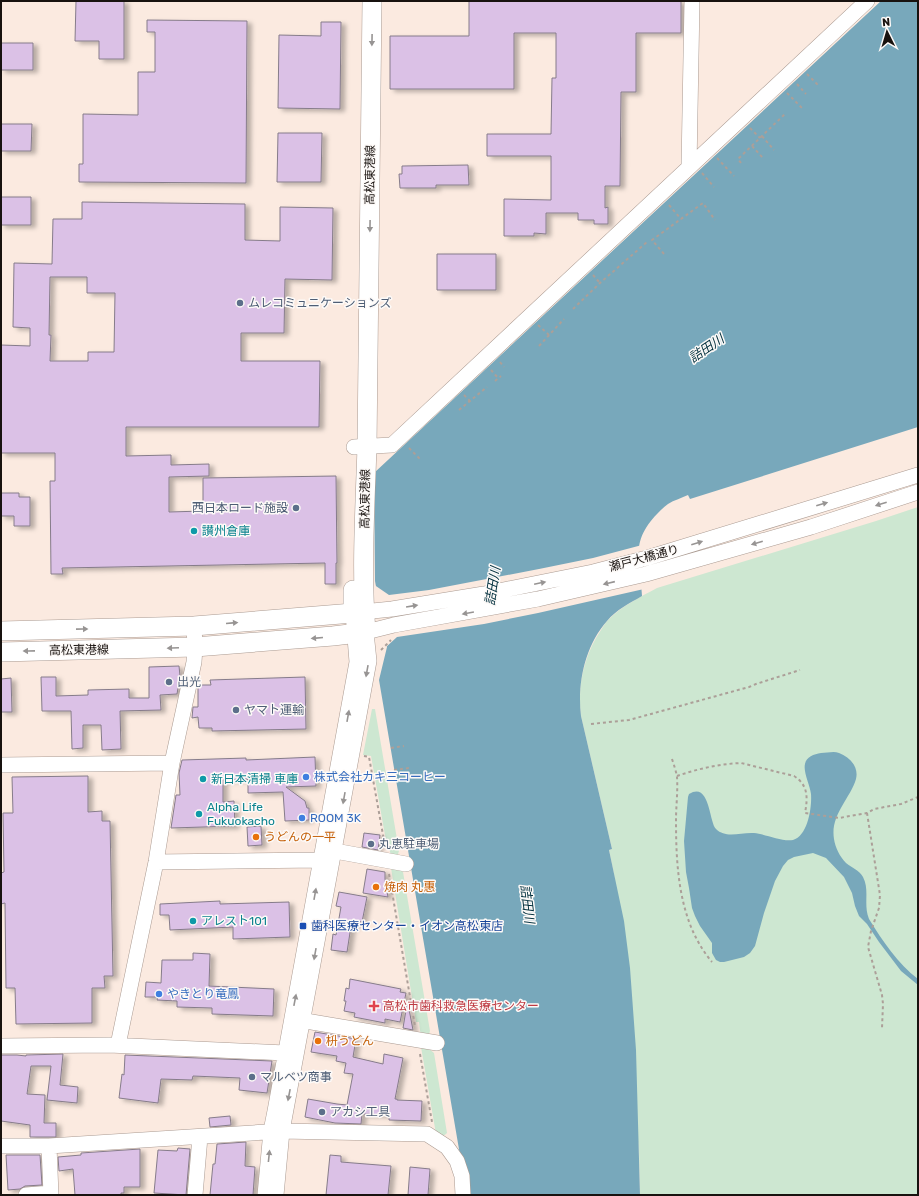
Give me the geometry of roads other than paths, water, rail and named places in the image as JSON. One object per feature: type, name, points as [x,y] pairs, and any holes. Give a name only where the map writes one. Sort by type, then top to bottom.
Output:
[{"type":"main road","name":"高松東港線","points":[[1,652],[195,647],[325,637],[366,631],[364,612],[365,518],[361,447],[360,1]]},
{"type":"main road","name":"高松東港線","points":[[361,447],[372,1]]},
{"type":"main road","name":"高松東港線","points":[[1,631],[194,626],[364,612]]},
{"type":"street","points":[[692,1],[694,169]]},
{"type":"street","points":[[361,447],[392,445],[694,169],[867,1]]},
{"type":"street","name":"瀬戸大橋通り","points":[[364,612],[500,591],[647,558],[918,475]]},
{"type":"street","name":"瀬戸大橋通り","points":[[366,631],[538,599],[646,574],[811,527],[918,492]]},
{"type":"street","points":[[118,1045],[156,862],[172,763],[194,662],[194,626]]},
{"type":"street","points":[[265,1195],[326,853],[357,662],[366,631]]},
{"type":"street","points":[[1,765],[172,763]]},
{"type":"street","points":[[156,862],[326,853],[387,860],[406,864]]},
{"type":"street","points":[[297,1020],[437,1043]]},
{"type":"street","points":[[276,1195],[276,1131],[285,1053],[297,1020]]},
{"type":"street","points":[[1,1046],[118,1045],[285,1053]]},
{"type":"street","points":[[1,1146],[49,1146],[276,1131],[427,1134],[447,1147],[457,1161],[462,1176],[464,1195]]},
{"type":"street","points":[[195,1195],[200,1136]]},
{"type":"street","points":[[26,1195],[51,1194],[49,1146]]},
{"type":"water","name":"詰田川","points":[[881,1],[918,1],[918,427],[690,499],[688,495],[668,504],[653,518],[645,530],[639,550],[642,596],[615,613],[599,631],[588,653],[584,666],[580,691],[581,716],[612,849],[609,850],[624,921],[630,968],[636,1050],[640,1195],[470,1195],[461,1161],[379,680],[387,647],[375,581],[374,473]]},
{"type":"water","points":[[821,753],[839,753],[847,757],[855,767],[857,775],[856,779],[835,822],[835,845],[844,861],[863,877],[866,887],[867,914],[869,919],[897,959],[918,979],[918,985],[901,971],[867,924],[859,916],[852,893],[844,877],[826,858],[813,853],[794,857],[788,860],[783,866],[775,881],[755,946],[750,953],[744,957],[724,962],[716,960],[712,953],[712,943],[695,916],[692,908],[686,872],[684,841],[689,794],[696,791],[701,793],[708,804],[716,829],[724,834],[754,833],[784,840],[793,840],[802,833],[806,827],[810,813],[811,794],[805,771],[806,762],[811,756]]},
{"type":"place","name":"ムレコミュニケーションズ","points":[[240,303]]},
{"type":"place","name":"西日本ロード施設","points":[[296,508]]},
{"type":"place","name":"讃州倉庫","points":[[194,531]]},
{"type":"place","name":"出光","points":[[169,682]]},
{"type":"place","name":"ヤマト運輸","points":[[236,710]]},
{"type":"place","name":"株式会社カキ三コーヒー","points":[[306,777]]},
{"type":"place","name":"新日本清掃 車庫","points":[[203,779]]},
{"type":"place","name":"Alpha Life Fukuokacho","points":[[199,814]]},
{"type":"place","name":"ROOM 3K","points":[[302,818]]},
{"type":"place","name":"うどんの一平","points":[[256,837]]},
{"type":"place","name":"丸恵駐車場","points":[[371,844]]},
{"type":"place","name":"焼肉 丸惠","points":[[376,887]]},
{"type":"place","name":"アレスト101","points":[[193,921]]},
{"type":"place","name":"歯科医療センター・イオン高松東店","points":[[303,926]]},
{"type":"place","name":"やきとり竜鳳","points":[[159,994]]},
{"type":"place","name":"高松市歯科救急医療センター","points":[[374,1006]]},
{"type":"place","name":"枡うどん","points":[[318,1041]]},
{"type":"place","name":"マルベツ商事","points":[[252,1077]]},
{"type":"place","name":"アカシ工具","points":[[322,1112]]}]
